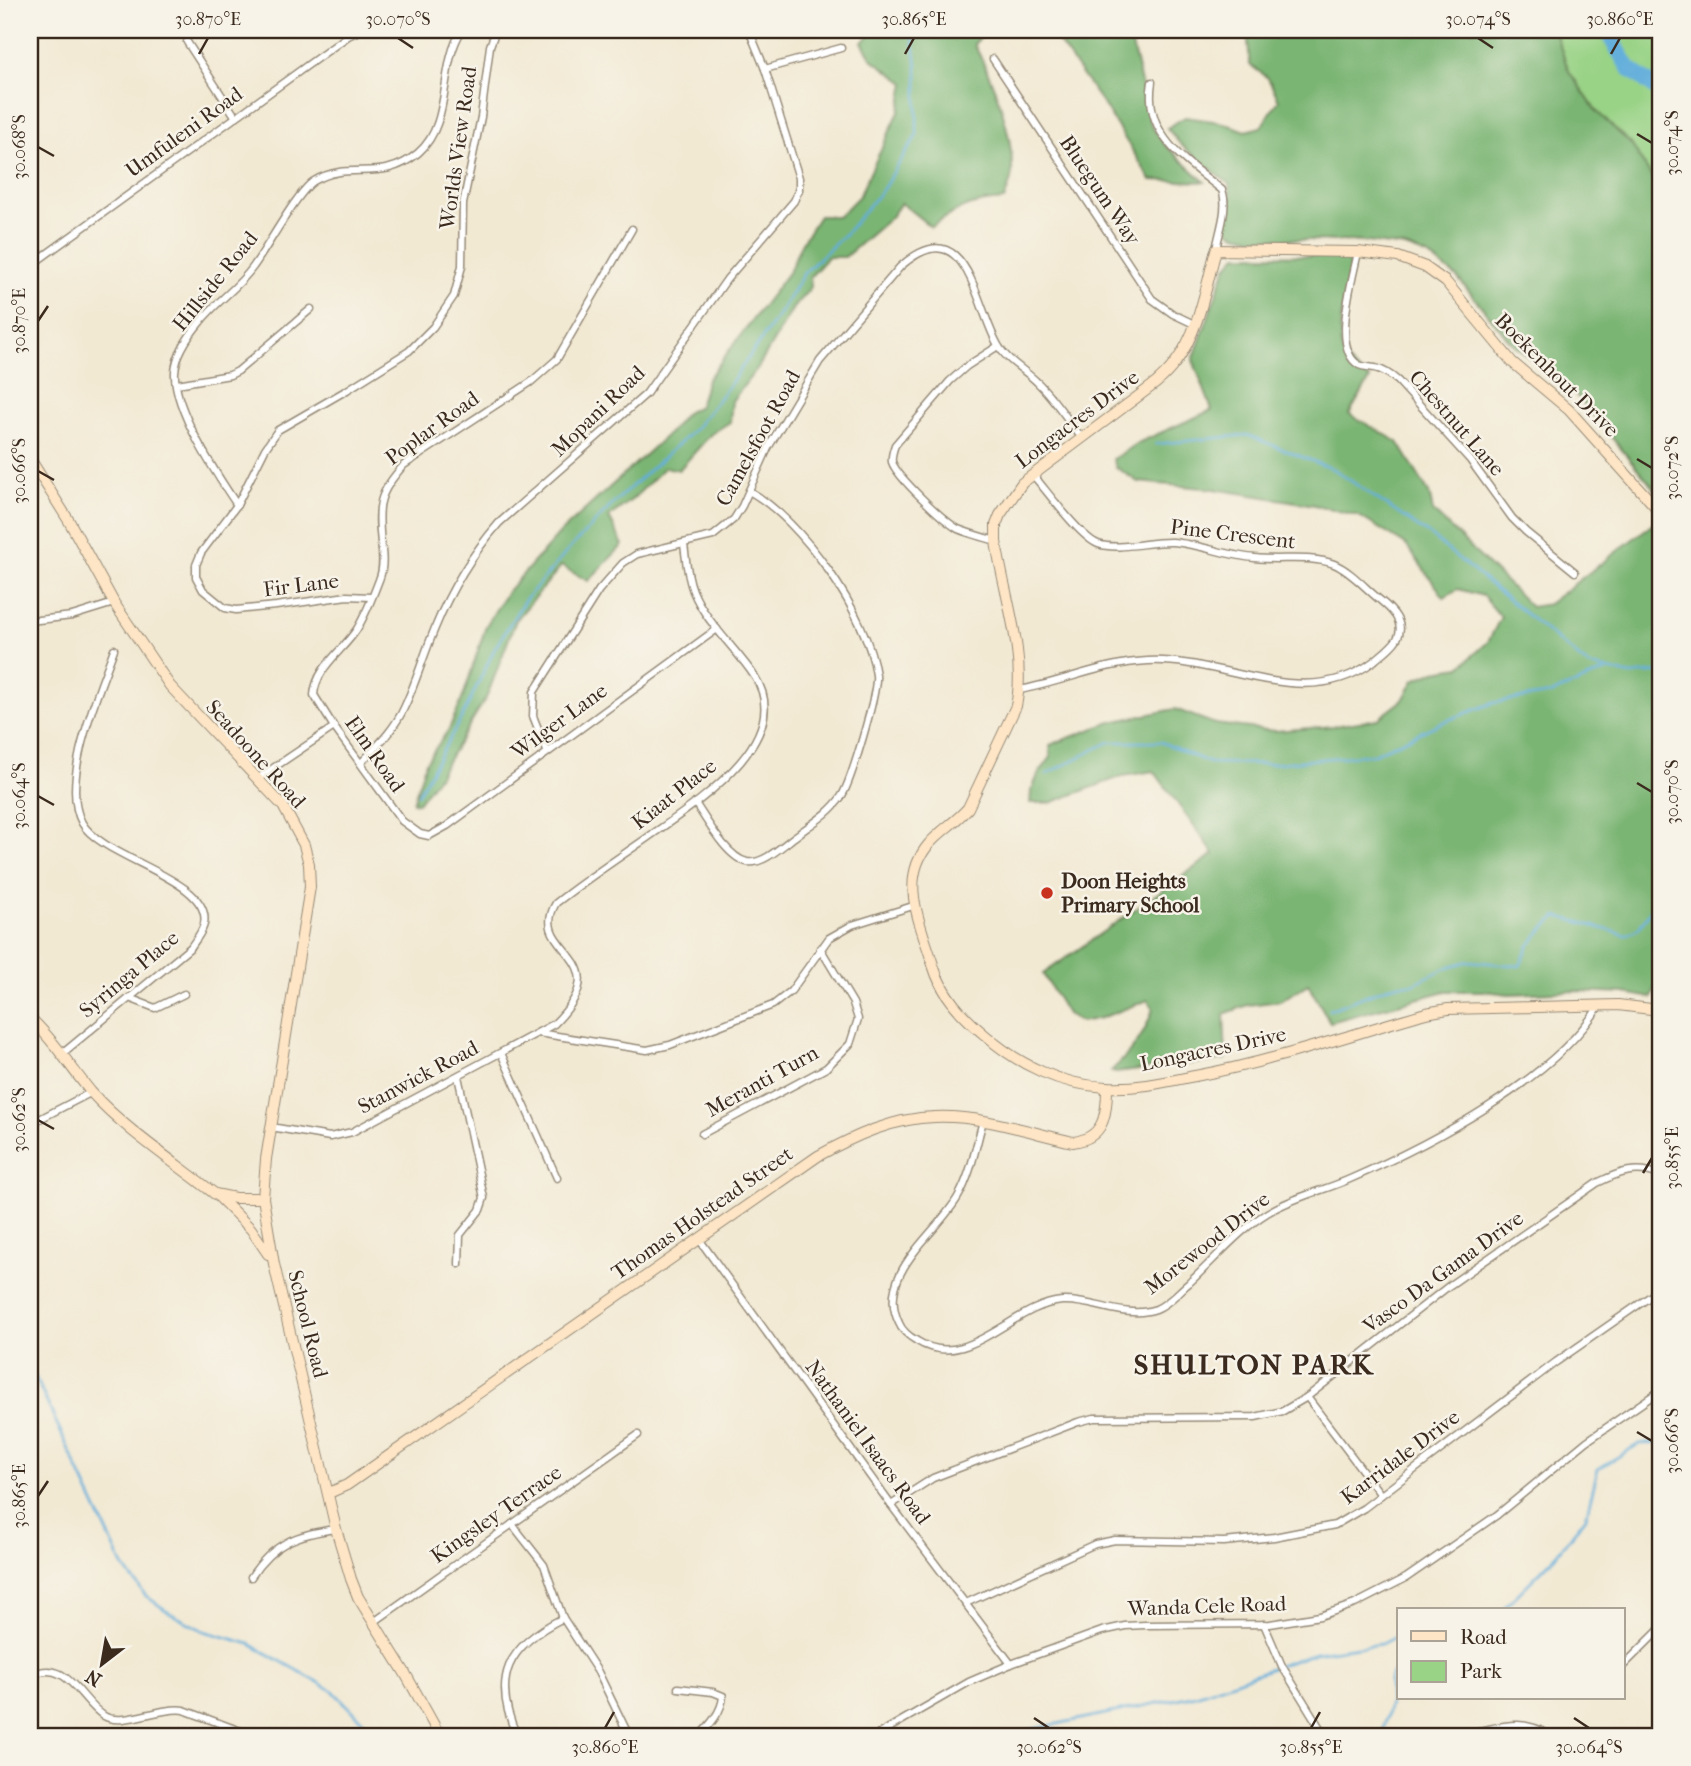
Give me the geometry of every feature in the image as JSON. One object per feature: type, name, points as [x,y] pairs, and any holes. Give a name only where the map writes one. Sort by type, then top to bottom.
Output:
[{"type":"street","name":"Umfuleni Road","points":[[30,265],[346,33],[361,30]]},
{"type":"street","name":"Hillside Road","points":[[237,505],[220,480],[183,408],[175,373],[177,362],[194,331],[251,270],[310,183],[341,170],[387,171],[419,152],[430,138],[438,119],[446,70],[461,30]]},
{"type":"street","name":"Worlds View Road","points":[[237,505],[270,439],[278,430],[409,351],[433,327],[454,296],[462,266],[463,204],[481,117],[489,46],[496,30]]},
{"type":"street","name":"Mopani Road","points":[[361,763],[386,736],[404,709],[436,625],[458,582],[486,538],[499,523],[646,394],[727,279],[794,201],[799,190],[799,178],[765,69],[749,30]]},
{"type":"street","points":[[187,42],[235,116]]},
{"type":"street","points":[[765,69],[841,48]]},
{"type":"street","name":"Bluegum Way","points":[[993,59],[1152,299],[1173,314],[1194,324]]},
{"type":"street","name":"Longacres Drive","points":[[1152,82],[1149,97],[1159,131],[1170,146],[1222,190],[1225,198],[1216,250],[1194,324],[1185,348],[1175,364],[1156,383],[1022,483],[1008,500],[996,525],[996,541],[1015,641],[1019,690],[1010,719],[968,808],[927,846],[918,863],[914,885],[913,906],[946,995],[1002,1050],[1039,1071],[1087,1085],[1107,1087],[1164,1083],[1229,1069],[1426,1013],[1458,1009],[1632,1006],[1661,1014]]},
{"type":"street","name":"Poplar Road","points":[[315,686],[319,675],[357,629],[383,566],[378,517],[387,483],[404,465],[531,382],[557,359],[632,229]]},
{"type":"street","name":"Camelsfoot Road","points":[[547,751],[533,716],[534,692],[541,677],[599,590],[623,563],[637,554],[713,536],[725,529],[742,506],[768,448],[820,361],[892,277],[914,256],[935,248],[949,251],[959,260],[975,288],[998,346],[1050,395],[1081,437]]},
{"type":"street","name":"Boekenhout Drive","points":[[1216,250],[1357,252],[1398,257],[1425,267],[1438,276],[1511,362],[1569,410],[1661,513]]},
{"type":"street","name":"Chestnut Lane","points":[[1357,252],[1343,334],[1351,359],[1360,366],[1386,372],[1398,380],[1470,460],[1512,518],[1575,572]]},
{"type":"street","points":[[177,384],[230,375],[312,309]]},
{"type":"street","points":[[996,541],[960,530],[946,521],[892,463],[892,454],[895,445],[950,381],[967,366],[998,346]]},
{"type":"street","name":"Seadoone Road","points":[[30,459],[114,603],[170,686],[282,806],[304,845],[309,864],[310,887],[271,1127],[263,1198]]},
{"type":"street","name":"Pine Crescent","points":[[1019,690],[1116,664],[1160,661],[1241,677],[1298,683],[1333,682],[1349,677],[1385,652],[1398,636],[1401,625],[1386,605],[1340,568],[1325,562],[1255,558],[1172,542],[1098,544],[1088,538],[1033,475]]},
{"type":"street","points":[[695,803],[733,855],[740,860],[754,862],[770,854],[829,811],[843,794],[852,773],[875,686],[874,667],[848,598],[788,521],[762,498],[749,491]]},
{"type":"street","name":"Fir Lane","points":[[237,505],[201,553],[196,565],[196,577],[203,590],[215,602],[236,610],[347,596],[371,597]]},
{"type":"street","name":"Kiaat Place","points":[[569,1008],[578,996],[581,976],[551,931],[551,912],[556,903],[695,803],[739,764],[751,747],[764,711],[764,695],[755,678],[694,594],[688,577],[684,544]]},
{"type":"street","points":[[30,621],[85,613],[114,603]]},
{"type":"street","name":"Wilger Lane","points":[[419,834],[429,836],[437,833],[718,629]]},
{"type":"street","name":"Syringa Place","points":[[63,1053],[191,947],[205,922],[195,897],[183,887],[104,844],[82,823],[75,782],[88,725],[114,649]]},
{"type":"street","name":"Elm Road","points":[[315,686],[314,695],[334,727],[402,821],[419,834]]},
{"type":"street","points":[[257,779],[334,727]]},
{"type":"street","points":[[538,1033],[632,1048],[658,1049],[774,1005],[791,991],[829,938],[852,925],[913,906]]},
{"type":"street","name":"Meranti Turn","points":[[702,1134],[826,1068],[850,1044],[858,1019],[853,1003],[820,948]]},
{"type":"street","points":[[129,998],[155,1008],[184,995]]},
{"type":"street","name":"Morewood Drive","points":[[983,1121],[959,1196],[904,1266],[893,1296],[899,1324],[910,1337],[923,1345],[939,1349],[956,1350],[1031,1310],[1059,1301],[1075,1301],[1136,1312],[1166,1304],[1265,1214],[1353,1178],[1452,1128],[1518,1087],[1572,1040],[1586,1026],[1599,1006]]},
{"type":"street","name":"Stanwick Road","points":[[271,1127],[340,1136],[352,1132],[554,1024],[569,1008]]},
{"type":"street","points":[[30,1018],[63,1053],[92,1092],[134,1130],[215,1194],[251,1228],[274,1264]]},
{"type":"street","points":[[502,1053],[557,1178]]},
{"type":"street","points":[[458,1076],[484,1198],[480,1210],[462,1231],[459,1264]]},
{"type":"street","name":"Thomas Holstead Street","points":[[329,1493],[347,1485],[818,1156],[890,1123],[935,1116],[983,1121],[1073,1142],[1085,1140],[1095,1134],[1101,1125],[1107,1087]]},
{"type":"street","points":[[30,1124],[92,1092]]},
{"type":"street","name":"Vasco Da Gama Drive","points":[[891,1505],[933,1478],[1094,1418],[1255,1417],[1283,1411],[1307,1397],[1450,1285],[1597,1183],[1623,1171],[1637,1169],[1661,1175]]},
{"type":"street","points":[[215,1194],[235,1198],[263,1198]]},
{"type":"street","name":"School Road","points":[[263,1198],[274,1264],[336,1529],[351,1579],[440,1736]]},
{"type":"street","name":"Nathaniel Isaacs Road","points":[[699,1239],[891,1505],[1011,1664]]},
{"type":"street","name":"Karridale Drive","points":[[966,1603],[1095,1544],[1115,1540],[1224,1542],[1316,1531],[1350,1518],[1556,1362],[1661,1289]]},
{"type":"street","name":"Wanda Cele Road","points":[[875,1736],[969,1682],[1077,1639],[1125,1626],[1264,1625],[1320,1616],[1355,1604],[1398,1583],[1497,1515],[1587,1441],[1661,1390]]},
{"type":"street","points":[[1307,1397],[1381,1495]]},
{"type":"street","name":"Kingsley Terrace","points":[[374,1622],[638,1435]]},
{"type":"street","points":[[512,1524],[544,1565],[556,1592],[563,1618],[598,1672],[629,1736]]},
{"type":"street","points":[[251,1577],[261,1561],[283,1544],[305,1533],[336,1529]]},
{"type":"street","points":[[517,1736],[507,1715],[503,1693],[507,1668],[524,1644],[536,1633],[563,1618]]},
{"type":"street","points":[[1264,1625],[1282,1666],[1320,1734],[1350,1736]]},
{"type":"street","points":[[1624,1665],[1661,1628]]},
{"type":"street","points":[[30,1676],[47,1670],[57,1672],[68,1679],[104,1716],[114,1719],[172,1708],[254,1736]]},
{"type":"street","points":[[678,1688],[713,1692],[723,1696],[716,1714],[699,1736]]},
{"type":"street","points":[[1401,1736],[1456,1734],[1518,1724],[1551,1736]]},
{"type":"green space","points":[[876,30],[988,30],[974,44],[995,90],[1010,141],[1012,174],[1004,200],[965,207],[931,227],[901,203],[891,217],[845,257],[828,257],[810,277],[811,287],[793,308],[759,366],[732,401],[730,422],[711,434],[679,470],[665,467],[634,498],[609,517],[623,545],[588,581],[561,566],[516,620],[487,696],[437,778],[418,803],[413,802],[426,762],[449,729],[463,697],[486,626],[506,593],[561,532],[670,432],[686,413],[699,406],[707,380],[790,270],[801,244],[819,216],[839,216],[859,196],[900,110],[905,83],[872,59],[862,42]]},
{"type":"green space","points":[[1050,30],[1133,30],[1132,45],[1151,125],[1164,144],[1205,182],[1151,180],[1103,104]]},
{"type":"green space","points":[[1247,30],[1554,30],[1569,71],[1596,111],[1631,144],[1651,176],[1661,185],[1661,497],[1579,398],[1510,341],[1457,277],[1427,255],[1405,247],[1367,242],[1252,238],[1233,233],[1225,227],[1231,202],[1229,184],[1181,145],[1167,128],[1185,117],[1220,122],[1246,131],[1261,127],[1279,100],[1268,78],[1250,65]]},
{"type":"green space","points":[[1554,30],[1661,30],[1661,185],[1651,177],[1631,144],[1596,111],[1569,71]]},
{"type":"green space","points":[[1237,255],[1342,256],[1350,264],[1340,337],[1345,357],[1350,364],[1370,379],[1349,414],[1398,442],[1429,493],[1433,511],[1531,607],[1548,604],[1658,520],[1661,522],[1661,973],[1652,998],[1625,993],[1576,991],[1509,994],[1446,991],[1330,1022],[1308,984],[1280,1001],[1248,1005],[1224,1014],[1226,1059],[1115,1073],[1111,1071],[1142,1035],[1153,1008],[1148,1000],[1101,1018],[1081,1022],[1067,1014],[1043,974],[1214,854],[1154,771],[1123,776],[1050,803],[1030,803],[1038,775],[1051,757],[1050,745],[1111,722],[1175,709],[1215,724],[1275,731],[1378,719],[1403,700],[1414,680],[1435,671],[1460,667],[1488,642],[1501,617],[1483,596],[1458,589],[1444,597],[1406,545],[1359,516],[1315,505],[1214,489],[1138,482],[1116,467],[1113,459],[1140,442],[1212,410],[1193,360],[1226,267]]},
{"type":"waterway","points":[[418,794],[463,715],[495,648],[524,601],[618,499],[695,429],[731,383],[804,273],[846,233],[883,189],[917,135],[917,66],[912,30]]},
{"type":"waterway","points":[[1606,30],[1629,68],[1661,92]]},
{"type":"waterway","points":[[1156,444],[1247,435],[1335,470],[1431,536],[1589,666],[1631,675],[1661,672]]},
{"type":"waterway","points":[[1047,774],[1109,742],[1161,742],[1210,763],[1269,764],[1374,754],[1443,722],[1493,703],[1551,694],[1608,670]]},
{"type":"waterway","points":[[1329,1010],[1393,985],[1413,984],[1448,967],[1469,961],[1520,966],[1528,947],[1557,916],[1626,935],[1639,928],[1661,894]]},
{"type":"waterway","points":[[30,1366],[123,1566],[146,1596],[170,1613],[204,1631],[250,1644],[332,1690],[373,1731]]},
{"type":"waterway","points":[[1504,1608],[1551,1561],[1586,1517],[1598,1469],[1639,1444],[1661,1443]]},
{"type":"waterway","points":[[1000,1736],[1196,1695],[1315,1653],[1381,1644],[1397,1636]]},
{"type":"waterway","points":[[1382,1736],[1390,1703],[1389,1680],[1397,1660]]},
{"type":"place","name":"Doon Heights Primary School","points":[[1047,893]]},
{"type":"district","name":"SHULTON PARK","points":[[1254,1364]]}]
